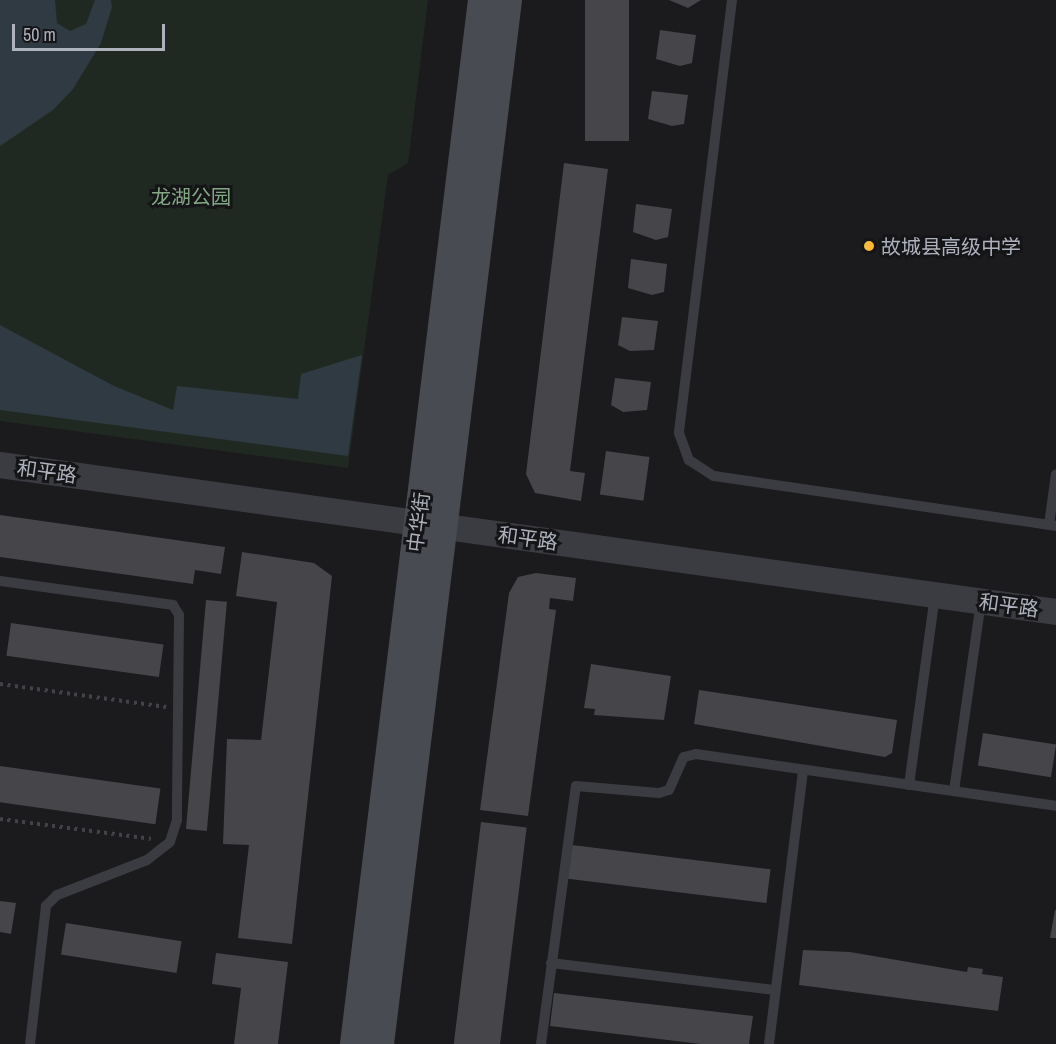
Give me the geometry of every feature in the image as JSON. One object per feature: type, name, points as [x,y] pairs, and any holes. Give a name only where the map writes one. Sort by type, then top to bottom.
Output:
[{"type":"main road","name":"中华街","points":[[380,1044],[482,0]]},
{"type":"main road","name":"中华街","points":[[354,1044],[508,0]]},
{"type":"street","name":"和平路","points":[[0,465],[1056,612]]},
{"type":"lane","points":[[732,0],[679,433],[689,460],[714,476],[1053,525],[1056,474]]},
{"type":"lane","points":[[0,581],[173,605],[179,615],[177,820],[170,842],[147,860],[57,895],[46,906],[30,1044]]},
{"type":"lane","points":[[909,785],[935,595]]},
{"type":"lane","points":[[954,791],[981,601]]},
{"type":"lane","points":[[541,1044],[576,786],[669,790],[688,754],[1056,806]]},
{"type":"lane","points":[[769,1044],[803,770]]},
{"type":"lane","points":[[551,963],[776,990]]},
{"type":"path","points":[[0,684],[178,708]]},
{"type":"path","points":[[0,819],[170,842]]},
{"type":"green space","name":"龙湖公园","points":[[0,0],[428,0],[408,163],[388,175],[348,468],[0,421]]},
{"type":"shaded area","points":[[0,0],[55,0],[57,23],[70,31],[86,24],[95,0],[111,0],[112,7],[101,43],[73,89],[53,110],[0,146]]},
{"type":"shaded area","points":[[0,325],[114,386],[173,410],[177,386],[298,399],[301,374],[362,355],[348,456],[0,410]]},
{"type":"building","points":[[585,0],[629,0],[629,141],[585,141]]},
{"type":"building","points":[[669,0],[701,0],[688,8]]},
{"type":"building","points":[[660,30],[696,35],[692,63],[680,66],[656,59]]},
{"type":"building","points":[[652,91],[688,95],[684,124],[672,126],[648,119]]},
{"type":"building","points":[[564,163],[608,169],[570,471],[585,473],[581,501],[535,493],[526,474]]},
{"type":"building","points":[[636,204],[672,209],[668,237],[656,240],[633,232]]},
{"type":"building","points":[[631,259],[667,264],[664,292],[652,295],[628,288]]},
{"type":"building","points":[[622,317],[658,321],[654,350],[630,351],[618,345]]},
{"type":"building","points":[[615,378],[651,382],[647,410],[623,412],[611,405]]},
{"type":"building","points":[[606,451],[650,457],[643,501],[600,495]]},
{"type":"building","points":[[0,515],[225,547],[221,574],[195,570],[193,584],[0,557]]},
{"type":"building","points":[[242,552],[314,563],[332,576],[292,944],[238,938],[249,845],[223,844],[227,739],[261,740],[277,602],[236,596]]},
{"type":"building","points":[[536,573],[576,578],[573,601],[550,598],[549,609],[556,610],[528,816],[480,810],[509,593],[518,577]]},
{"type":"building","points":[[206,600],[227,602],[207,831],[186,829]]},
{"type":"building","points":[[11,623],[164,644],[159,677],[6,656]]},
{"type":"building","points":[[591,664],[671,676],[664,720],[594,715],[595,709],[584,708]]},
{"type":"building","points":[[699,690],[897,720],[892,753],[885,757],[694,724]]},
{"type":"building","points":[[983,733],[1056,745],[1051,777],[978,766]]},
{"type":"building","points":[[0,766],[160,789],[155,824],[0,802]]},
{"type":"building","points":[[481,822],[527,828],[500,1044],[454,1044]]},
{"type":"building","points":[[572,845],[771,869],[766,903],[568,879]]},
{"type":"building","points":[[0,901],[16,903],[11,934],[0,932]]},
{"type":"building","points":[[1055,910],[1056,938],[1050,938]]},
{"type":"building","points":[[66,923],[182,941],[177,973],[61,955]]},
{"type":"building","points":[[803,950],[850,952],[967,972],[968,967],[983,969],[982,974],[1003,977],[998,1011],[799,985]]},
{"type":"building","points":[[216,953],[288,962],[278,1044],[234,1044],[241,988],[212,984]]},
{"type":"building","points":[[554,993],[753,1016],[749,1044],[701,1044],[550,1026]]},
{"type":"place","name":"故城县高级中学","points":[[869,246]]}]
